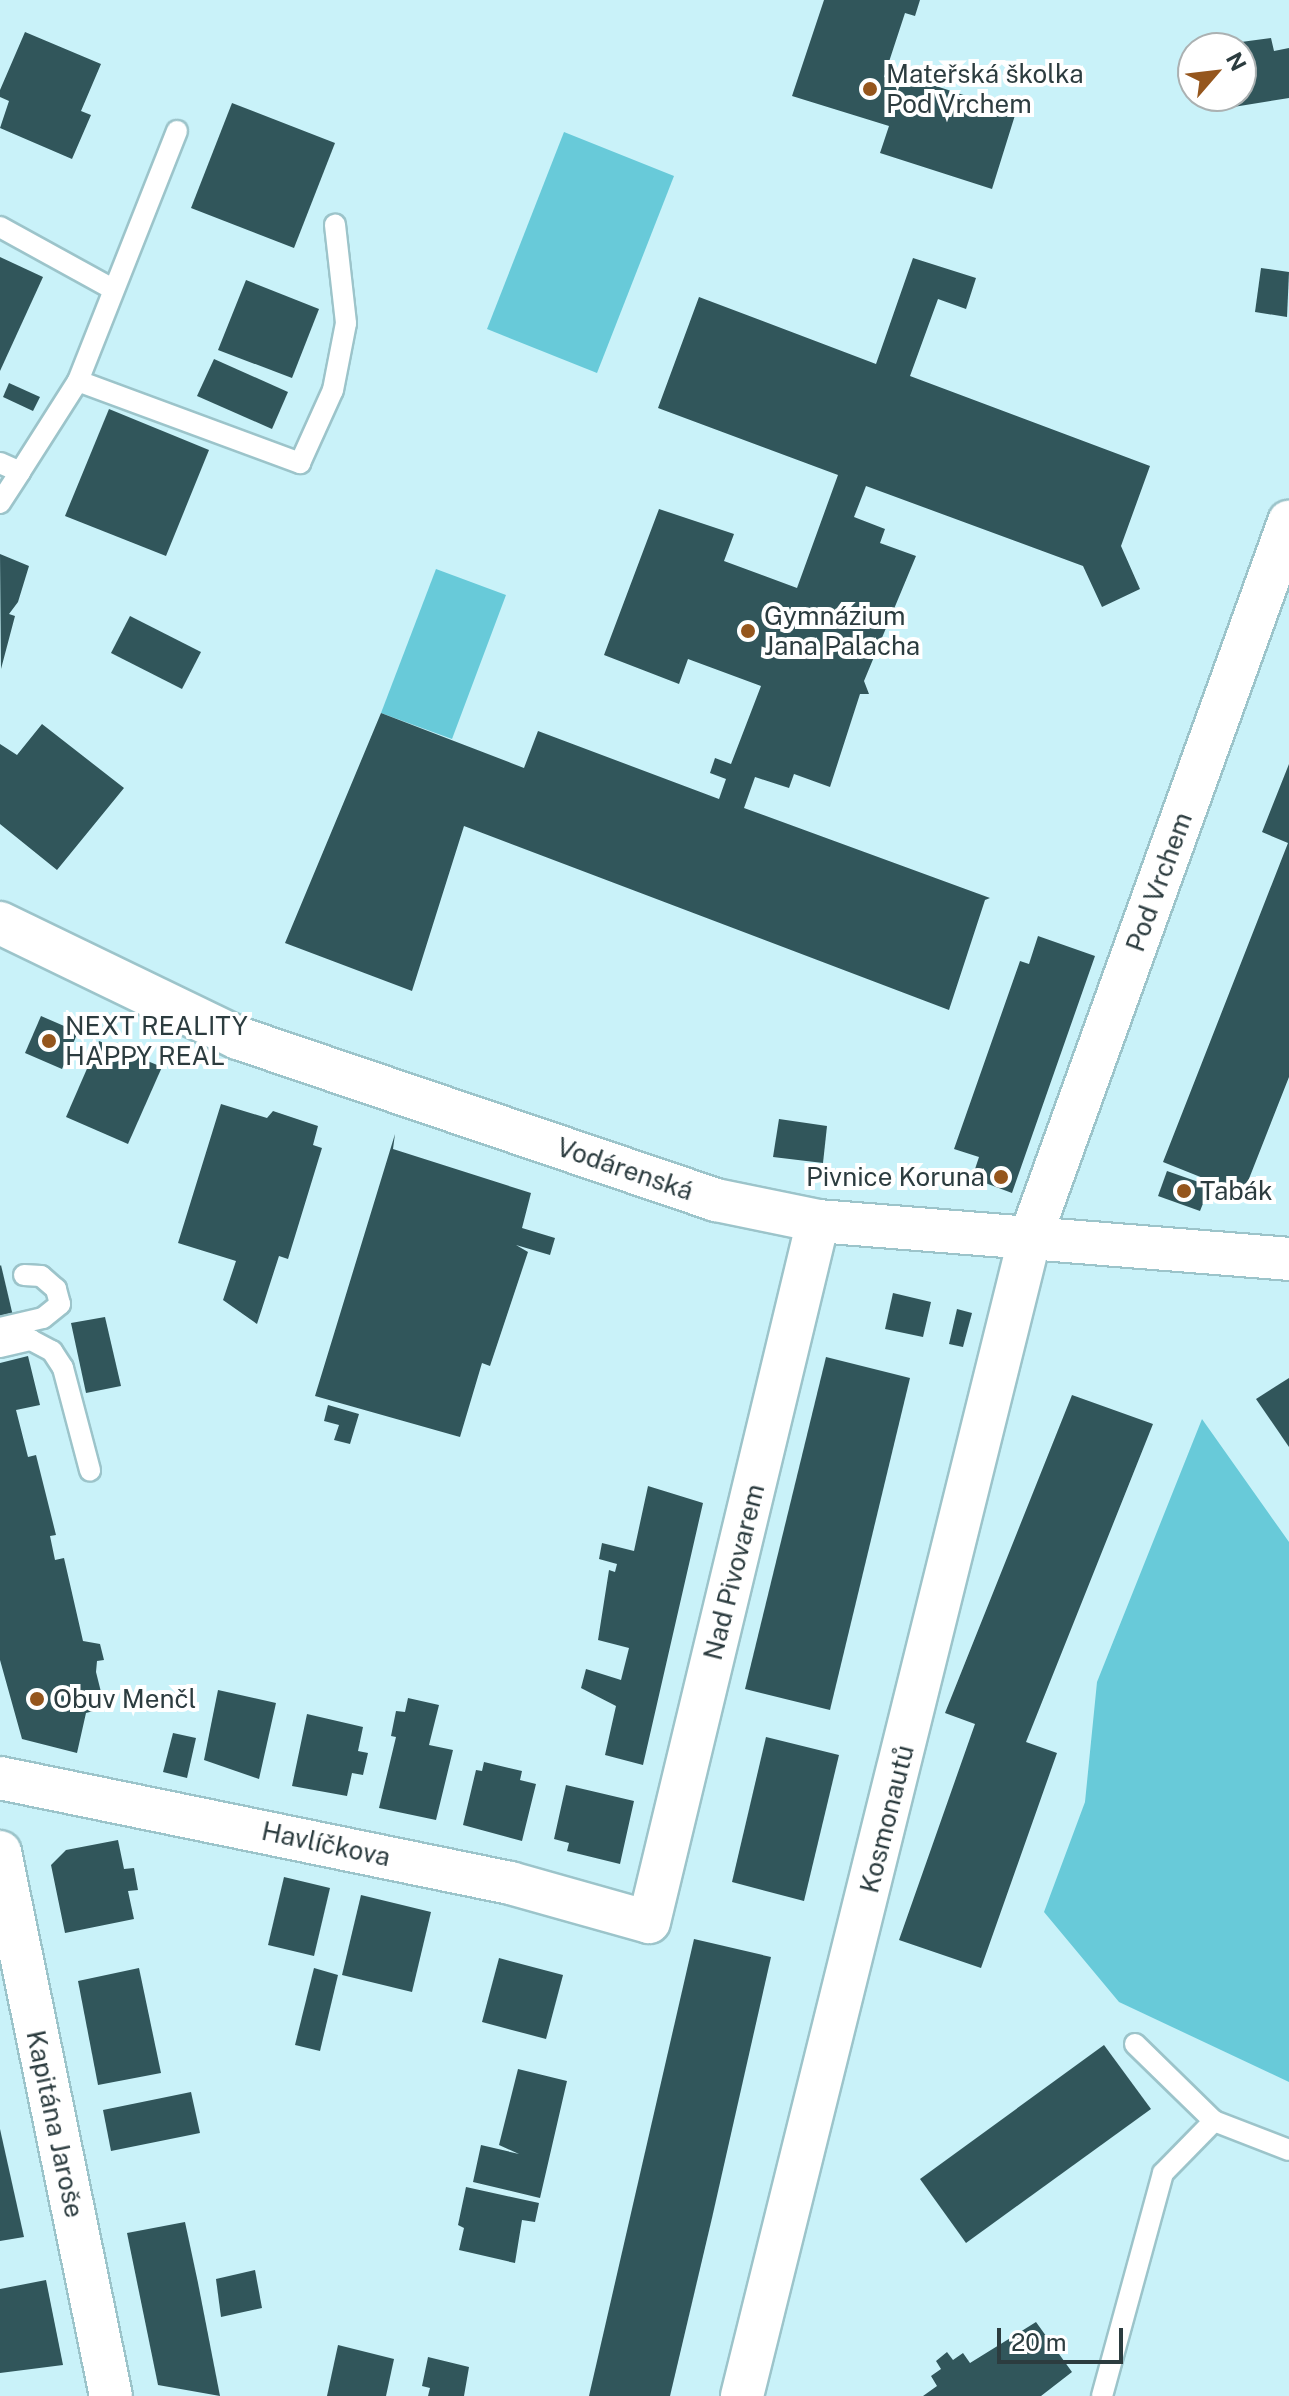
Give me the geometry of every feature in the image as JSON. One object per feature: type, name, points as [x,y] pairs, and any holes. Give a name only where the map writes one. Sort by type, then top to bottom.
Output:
[{"type":"street","name":"Pod Vrchem","points":[[1029,1241],[1289,522]]},
{"type":"street","name":"Vodárenská","points":[[0,923],[238,1038],[716,1200],[818,1221],[1029,1241],[1289,1259]]},
{"type":"street","name":"Nad Pivovarem","points":[[649,1922],[818,1221]]},
{"type":"street","name":"Kosmonautů","points":[[742,2396],[1029,1241]]},
{"type":"street","name":"Havlíčkova","points":[[0,1778],[510,1883],[649,1922]]},
{"type":"street","name":"Kapitána Jaroše","points":[[0,1852],[111,2396]]},
{"type":"lane","points":[[0,503],[78,381],[177,131]]},
{"type":"lane","points":[[78,381],[300,463],[333,390],[346,323],[335,225]]},
{"type":"lane","points":[[0,227],[113,289]]},
{"type":"lane","points":[[0,463],[20,472]]},
{"type":"lane","points":[[0,1328],[43,1318],[60,1304],[56,1289],[41,1276],[24,1275]]},
{"type":"lane","points":[[0,1347],[31,1340],[52,1351],[63,1368],[90,1470]]},
{"type":"lane","points":[[1135,2044],[1214,2121],[1289,2150]]},
{"type":"lane","points":[[1102,2396],[1163,2173],[1214,2121]]},
{"type":"shaded area","points":[[564,132],[674,176],[597,373],[487,329]]},
{"type":"shaded area","points":[[436,569],[506,595],[452,739],[381,713]]},
{"type":"shaded area","points":[[1202,1419],[1289,1542],[1289,2082],[1119,2002],[1044,1912],[1085,1802],[1097,1682]]},
{"type":"building","name":"Mateřská školka Pod Vrchem","points":[[824,0],[920,0],[915,16],[905,13],[884,77],[903,83],[905,76],[1016,112],[992,189],[880,153],[889,126],[792,96]]},
{"type":"building","points":[[25,32],[101,64],[81,111],[91,115],[72,159],[0,128],[9,101],[0,97],[0,90]]},
{"type":"building","points":[[1271,38],[1274,51],[1289,48],[1289,98],[1257,103],[1257,40]]},
{"type":"building","points":[[232,103],[335,143],[294,248],[191,208]]},
{"type":"building","points":[[0,257],[43,277],[0,371]]},
{"type":"building","name":"Gymnázium Jana Palacha","points":[[913,258],[976,278],[966,309],[938,299],[910,376],[1150,466],[1121,546],[1140,589],[1102,607],[1083,566],[866,486],[854,517],[885,529],[880,543],[916,556],[864,681],[869,694],[860,694],[830,787],[794,774],[789,788],[755,777],[744,808],[990,898],[985,900],[949,1010],[464,826],[412,991],[285,943],[381,713],[524,768],[538,731],[719,799],[726,779],[710,773],[715,758],[731,764],[761,686],[688,659],[679,684],[604,655],[659,509],[734,534],[724,561],[797,588],[838,475],[658,408],[699,297],[876,364]]},
{"type":"building","points":[[1261,268],[1289,272],[1287,317],[1255,312]]},
{"type":"building","points":[[246,280],[319,309],[292,378],[218,350]]},
{"type":"building","points":[[214,359],[288,392],[272,429],[197,396]]},
{"type":"building","points":[[9,383],[40,397],[33,411],[3,397]]},
{"type":"building","points":[[109,409],[209,450],[166,556],[65,516]]},
{"type":"building","points":[[0,554],[29,566],[18,602],[9,614],[15,616],[1,669]]},
{"type":"building","points":[[130,616],[201,652],[182,689],[111,653]]},
{"type":"building","points":[[42,724],[124,788],[57,870],[0,824],[0,744],[17,755]]},
{"type":"building","points":[[1289,764],[1289,1077],[1243,1194],[1163,1162],[1288,843],[1262,832]]},
{"type":"building","points":[[1038,936],[1095,956],[1012,1193],[972,1178],[979,1157],[954,1149],[1020,961],[1029,964]]},
{"type":"building","points":[[41,1016],[78,1032],[62,1069],[25,1053]]},
{"type":"building","points":[[99,1041],[162,1067],[128,1144],[66,1117]]},
{"type":"building","points":[[221,1104],[267,1118],[273,1111],[318,1126],[313,1145],[322,1148],[288,1259],[279,1256],[257,1324],[223,1300],[236,1261],[178,1243]]},
{"type":"building","points":[[779,1119],[827,1126],[823,1163],[773,1157]]},
{"type":"building","points":[[395,1134],[393,1149],[531,1193],[522,1228],[555,1238],[550,1255],[516,1245],[528,1252],[490,1366],[482,1363],[460,1437],[315,1396]]},
{"type":"building","name":"Tabák","points":[[1167,1171],[1210,1186],[1200,1211],[1158,1196]]},
{"type":"building","points":[[0,1266],[13,1316],[0,1319]]},
{"type":"building","points":[[893,1293],[931,1302],[923,1337],[885,1329]]},
{"type":"building","points":[[957,1309],[972,1313],[963,1347],[949,1344]]},
{"type":"building","points":[[105,1317],[121,1386],[86,1393],[71,1323]]},
{"type":"building","points":[[28,1356],[40,1405],[16,1410],[28,1457],[36,1455],[56,1535],[50,1536],[55,1560],[64,1558],[83,1641],[100,1644],[104,1660],[97,1661],[96,1672],[105,1708],[86,1713],[77,1753],[22,1739],[0,1660],[0,1363]]},
{"type":"building","points":[[826,1357],[910,1378],[830,1710],[745,1689]]},
{"type":"building","points":[[1289,1378],[1289,1447],[1256,1399]]},
{"type":"building","points":[[1072,1395],[1153,1424],[1026,1742],[1057,1753],[981,1968],[899,1940],[975,1724],[945,1713]]},
{"type":"building","points":[[328,1405],[359,1414],[350,1444],[334,1440],[339,1425],[324,1421]]},
{"type":"building","points":[[648,1486],[703,1503],[643,1765],[605,1755],[616,1706],[581,1688],[586,1669],[621,1680],[629,1648],[598,1640],[609,1570],[615,1572],[617,1564],[599,1559],[602,1543],[634,1551]]},
{"type":"building","points":[[218,1690],[276,1703],[259,1779],[204,1760]]},
{"type":"building","points":[[408,1698],[439,1705],[429,1745],[453,1750],[436,1820],[379,1808],[396,1737],[391,1736],[396,1711],[405,1712]]},
{"type":"building","points":[[307,1714],[363,1727],[358,1751],[368,1753],[363,1775],[352,1773],[347,1796],[292,1786]]},
{"type":"building","points":[[173,1733],[196,1738],[187,1778],[163,1772]]},
{"type":"building","points":[[766,1737],[839,1755],[804,1901],[732,1882]]},
{"type":"building","points":[[484,1762],[522,1771],[520,1780],[536,1784],[522,1841],[463,1825],[476,1770],[482,1771]]},
{"type":"building","points":[[566,1785],[634,1801],[620,1864],[567,1851],[569,1843],[554,1839]]},
{"type":"building","points":[[118,1840],[124,1869],[134,1868],[138,1890],[128,1891],[134,1919],[65,1933],[51,1865],[66,1850]]},
{"type":"building","points":[[284,1877],[330,1888],[314,1956],[268,1945]]},
{"type":"building","points":[[361,1895],[431,1912],[412,1992],[342,1975]]},
{"type":"building","points":[[694,1939],[771,1957],[712,2218],[670,2396],[589,2396]]},
{"type":"building","points":[[499,1958],[563,1975],[546,2039],[482,2022]]},
{"type":"building","points":[[139,1968],[161,2073],[98,2085],[78,1981]]},
{"type":"building","points":[[314,1968],[338,1975],[320,2051],[295,2045]]},
{"type":"building","points":[[1104,2045],[1151,2109],[966,2243],[920,2179]]},
{"type":"building","points":[[518,2069],[567,2081],[540,2198],[473,2182],[481,2145],[519,2154],[499,2145]]},
{"type":"building","points":[[191,2092],[200,2133],[111,2151],[103,2110]]},
{"type":"building","points":[[0,2129],[24,2237],[0,2241]]},
{"type":"building","points":[[466,2187],[539,2203],[535,2222],[522,2220],[515,2263],[459,2250],[464,2228],[458,2225]]},
{"type":"building","points":[[185,2222],[220,2396],[158,2385],[127,2233]]},
{"type":"building","points":[[255,2270],[262,2308],[221,2317],[216,2279]]},
{"type":"building","points":[[46,2280],[63,2365],[0,2373],[0,2289]]},
{"type":"building","points":[[1036,2322],[1072,2372],[1041,2396],[923,2396],[937,2386],[931,2376],[941,2369],[936,2361],[947,2352],[953,2360],[963,2353],[970,2363]]},
{"type":"building","points":[[338,2345],[394,2359],[386,2396],[327,2396]]},
{"type":"building","points":[[428,2357],[469,2367],[464,2396],[428,2396],[430,2388],[422,2386]]},
{"type":"place","name":"Mateřská školka Pod Vrchem","points":[[870,89]]},
{"type":"place","name":"Gymnázium Jana Palacha","points":[[748,631]]},
{"type":"place","name":"NEXT REALITY HAPPY REAL","points":[[49,1041]]},
{"type":"place","name":"Pivnice Koruna","points":[[1001,1177]]},
{"type":"place","name":"Tabák","points":[[1184,1191]]},
{"type":"place","name":"Obuv Menčl","points":[[37,1699]]}]
